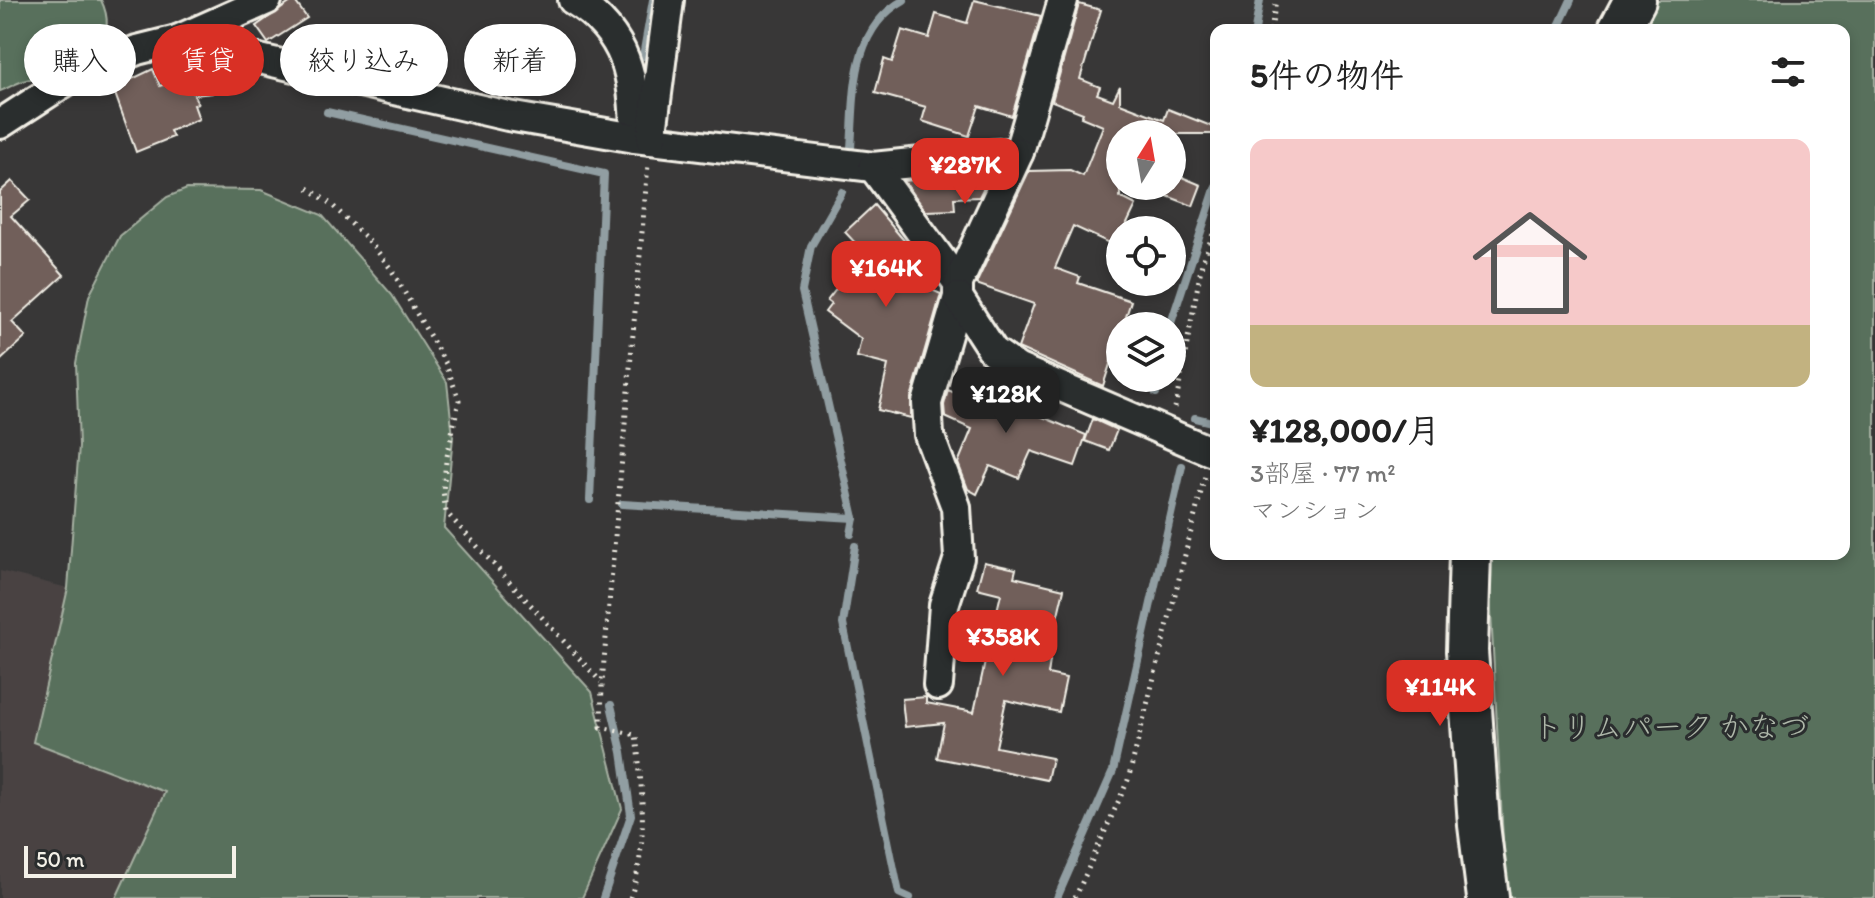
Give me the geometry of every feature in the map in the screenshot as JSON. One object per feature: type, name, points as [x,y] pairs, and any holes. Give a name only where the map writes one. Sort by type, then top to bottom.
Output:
[{"type":"main road","points":[[1622,24],[1635,0]]},
{"type":"main road","points":[[1470,560],[1467,651],[1479,825],[1488,898]]},
{"type":"street","points":[[213,24],[267,0]]},
{"type":"street","points":[[573,0],[592,11],[626,58],[643,139]]},
{"type":"street","points":[[643,139],[669,0]]},
{"type":"street","points":[[938,685],[944,605],[959,558],[956,507],[929,435],[927,403],[958,290],[1019,152],[1063,0]]},
{"type":"street","points":[[0,124],[74,76],[152,46]]},
{"type":"street","points":[[264,60],[508,116],[643,139],[873,167],[1019,152]]},
{"type":"street","points":[[873,167],[958,290],[993,351],[1017,368],[1210,451]]},
{"type":"path","points":[[1272,24],[1276,0]]},
{"type":"path","points":[[630,898],[643,818],[636,735],[601,727],[643,139]]},
{"type":"path","points":[[308,188],[331,204],[371,243],[391,269],[446,364],[459,400],[446,461],[443,491],[446,512],[602,683]]},
{"type":"path","points":[[1173,415],[1202,263],[1210,242]]},
{"type":"path","points":[[1075,898],[1128,780],[1210,451]]},
{"type":"shaded area","points":[[0,571],[68,588],[34,742],[165,792],[116,898],[0,898]]},
{"type":"green space","points":[[0,0],[101,0],[107,24],[24,24],[24,81],[0,91]]},
{"type":"green space","name":"トリムパーク かなづ","points":[[1649,0],[1875,0],[1875,898],[1506,898],[1488,560],[1850,560],[1850,24],[1634,24]]},
{"type":"green space","points":[[187,189],[261,190],[322,215],[392,295],[447,382],[453,437],[444,528],[592,692],[622,809],[582,898],[116,898],[165,792],[33,742],[68,588],[79,446],[76,363],[89,296],[120,236],[167,197]]},
{"type":"building","points":[[294,0],[307,18],[298,24],[280,24],[280,35],[268,43],[264,37],[264,24],[259,24]]},
{"type":"building","points":[[974,0],[1041,16],[1012,116],[979,106],[969,136],[922,121],[926,107],[875,93],[884,59],[892,62],[902,30],[929,38],[936,14],[967,23]]},
{"type":"building","points":[[1079,4],[1101,10],[1080,79],[1100,87],[1097,94],[1113,100],[1120,86],[1120,103],[1164,120],[1106,120],[1106,200],[1126,200],[1136,205],[1131,216],[1106,216],[1106,241],[1073,226],[1055,268],[1080,277],[1078,283],[1106,293],[1106,296],[1131,301],[1127,312],[1106,312],[1106,377],[1103,386],[1018,348],[1034,304],[976,284],[1029,171],[1070,170],[1083,176],[1103,126],[1081,117],[1083,113],[1052,101]]},
{"type":"building","points":[[152,69],[152,96],[194,96],[199,119],[170,131],[173,137],[136,152],[116,96],[136,96],[136,77]]},
{"type":"building","points":[[1168,109],[1210,126],[1210,134],[1186,134],[1186,120],[1164,120]]},
{"type":"building","points":[[984,173],[990,175],[979,197],[954,198],[955,210],[926,211],[904,181]]},
{"type":"building","points":[[1186,179],[1201,185],[1193,206],[1178,200],[1186,200]]},
{"type":"building","points":[[12,181],[30,200],[11,216],[64,275],[12,322],[26,337],[0,361],[0,192]]},
{"type":"building","points":[[874,205],[912,250],[902,259],[909,267],[900,276],[941,294],[911,398],[911,418],[878,410],[888,365],[857,357],[861,339],[825,312],[831,304],[827,301],[844,279],[841,276],[860,258],[855,253],[860,248],[845,232]]},
{"type":"building","points":[[979,385],[1025,404],[1023,409],[1086,435],[1075,466],[1031,451],[1019,478],[990,466],[977,494],[968,489],[958,463],[972,429],[945,417],[944,405],[948,390],[960,395],[963,388],[976,394]]},
{"type":"building","points":[[1093,419],[1117,430],[1109,450],[1085,441]]},
{"type":"building","points":[[984,562],[1016,569],[1014,577],[1064,589],[1047,661],[1050,661],[1048,674],[1066,678],[1059,712],[1006,700],[996,747],[1052,758],[1047,780],[937,758],[944,723],[905,727],[902,699],[926,697],[926,703],[974,712],[985,662],[980,661],[986,634],[991,636],[1001,594],[977,588]]},
{"type":"waterway","points":[[643,56],[653,0]]},
{"type":"waterway","points":[[851,148],[855,85],[865,46],[886,13],[904,0]]},
{"type":"waterway","points":[[1256,24],[1260,0]]},
{"type":"waterway","points":[[1560,24],[1571,0]]},
{"type":"waterway","points":[[327,112],[604,174],[590,500]]},
{"type":"waterway","points":[[842,192],[811,246],[802,291],[854,518]]},
{"type":"waterway","points":[[1175,312],[1210,204]]},
{"type":"waterway","points":[[1195,418],[1210,422]]},
{"type":"waterway","points":[[1057,898],[1113,771],[1182,466]]},
{"type":"waterway","points":[[622,504],[854,518],[851,534]]},
{"type":"waterway","points":[[855,546],[843,624],[899,893],[910,898]]},
{"type":"waterway","points":[[603,898],[631,815],[622,752],[611,705]]}]
